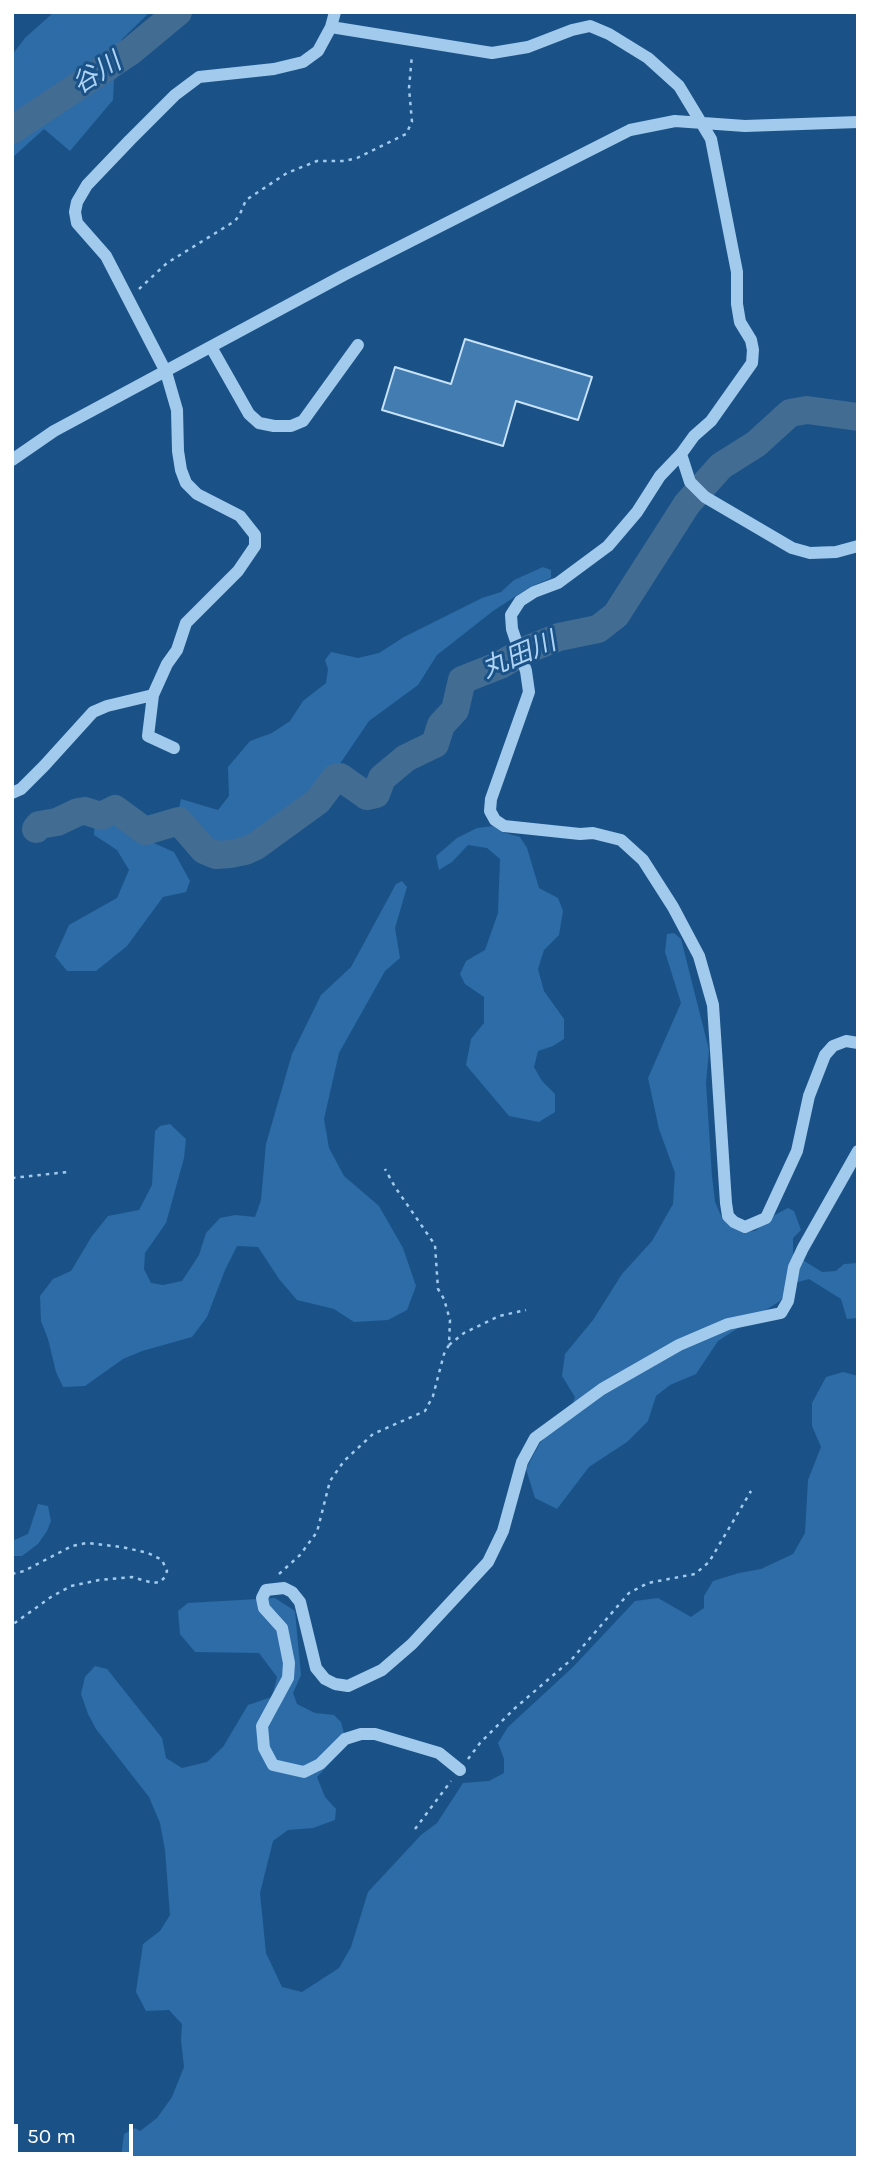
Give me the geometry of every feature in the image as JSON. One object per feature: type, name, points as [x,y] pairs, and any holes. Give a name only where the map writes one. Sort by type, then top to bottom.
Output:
[{"type":"street","points":[[174,748],[148,736],[153,695],[167,664],[177,650],[186,623],[238,571],[255,546],[255,535],[240,516],[197,494],[186,483],[178,451],[177,410],[166,372],[106,256],[77,223],[77,202],[88,185],[175,95],[199,77],[274,69],[303,62],[318,51],[331,27],[335,12]]},
{"type":"street","points":[[331,27],[492,53],[528,47],[590,26],[609,34],[648,58],[679,86],[711,139],[737,272],[740,322],[751,340],[752,363],[711,421],[694,436],[660,476],[636,512],[608,546],[558,583],[534,592],[520,601],[511,615],[512,629],[529,692],[491,799],[490,811],[495,821],[504,826],[580,834],[593,832],[621,840],[642,860],[678,916],[699,957],[713,1004],[726,1203],[728,1216],[734,1223],[745,1227],[766,1218],[797,1152],[809,1096],[824,1055],[833,1046],[846,1041],[858,1043]]},
{"type":"street","points":[[12,460],[54,430],[344,275],[630,130],[675,121],[745,126],[858,122]]},
{"type":"street","points":[[211,347],[249,414],[259,423],[291,426],[303,421],[358,345]]},
{"type":"street","points":[[681,454],[690,482],[705,497],[792,548],[810,553],[836,552],[858,546]]},
{"type":"street","points":[[12,793],[20,789],[44,766],[93,712],[153,695]]},
{"type":"street","points":[[460,1770],[439,1753],[375,1734],[360,1734],[345,1739],[320,1764],[304,1772],[273,1765],[264,1748],[262,1726],[288,1678],[289,1663],[282,1628],[264,1608],[262,1598],[266,1590],[284,1588],[292,1592],[300,1602],[316,1668],[325,1679],[348,1686],[382,1670],[412,1644],[488,1562],[503,1531],[522,1462],[535,1438],[602,1389],[679,1345],[692,1342],[728,1324],[780,1314],[788,1301],[794,1267],[803,1248],[858,1151]]},
{"type":"path","points":[[128,298],[167,263],[235,220],[246,200],[287,173],[317,161],[357,158],[406,134],[412,122],[410,80],[415,41]]},
{"type":"path","points":[[386,1169],[395,1188],[435,1245],[438,1289],[450,1320],[449,1345]]},
{"type":"path","points":[[12,1178],[68,1172]]},
{"type":"path","points":[[275,1587],[275,1579],[300,1555],[317,1532],[330,1481],[344,1461],[373,1434],[425,1411],[433,1396],[449,1345],[499,1316],[526,1310]]},
{"type":"path","points":[[415,1829],[480,1743],[514,1709],[572,1659],[629,1593],[648,1583],[695,1574],[709,1562],[751,1491]]},
{"type":"path","points":[[12,1574],[24,1571],[72,1546],[87,1544],[122,1547],[148,1553],[162,1560],[167,1571],[160,1582],[153,1583],[132,1577],[71,1586],[12,1625]]},
{"type":"shaded area","points":[[54,12],[150,12],[121,40],[123,71],[114,80],[113,100],[70,151],[44,129],[12,158],[12,55],[25,38]]},
{"type":"shaded area","points":[[543,567],[551,570],[551,578],[530,587],[493,611],[437,655],[418,685],[369,721],[318,796],[255,844],[220,849],[206,845],[178,813],[181,799],[218,810],[229,796],[228,767],[250,741],[272,733],[290,721],[303,701],[326,683],[328,669],[325,660],[331,652],[358,658],[379,653],[404,637],[482,598],[501,592],[514,580]]},
{"type":"shaded area","points":[[95,820],[115,821],[127,827],[131,833],[174,852],[190,881],[186,892],[163,897],[127,946],[96,971],[67,971],[55,956],[69,925],[117,898],[129,870],[117,850],[94,835]]},
{"type":"shaded area","points":[[493,826],[502,832],[520,837],[527,848],[539,888],[558,898],[563,911],[559,935],[544,950],[538,969],[544,991],[564,1019],[564,1039],[538,1051],[534,1067],[542,1081],[555,1094],[555,1112],[539,1122],[509,1116],[466,1065],[471,1039],[484,1023],[484,997],[465,984],[460,974],[466,961],[485,950],[498,913],[500,859],[487,848],[468,845],[452,862],[439,870],[436,856],[457,838],[477,828]]},
{"type":"shaded area","points":[[402,881],[407,887],[395,928],[400,958],[385,971],[339,1053],[324,1119],[329,1148],[344,1176],[379,1206],[403,1248],[416,1286],[407,1310],[388,1320],[354,1322],[334,1309],[297,1300],[258,1247],[237,1246],[207,1317],[192,1337],[123,1359],[85,1386],[63,1387],[41,1321],[40,1296],[53,1279],[71,1271],[92,1236],[108,1216],[139,1210],[152,1185],[155,1131],[160,1126],[170,1124],[186,1139],[184,1158],[166,1223],[145,1253],[144,1269],[151,1283],[163,1285],[182,1281],[199,1255],[206,1233],[220,1218],[235,1215],[255,1217],[261,1200],[266,1144],[292,1054],[321,995],[351,967],[396,884]]},
{"type":"shaded area","points":[[674,933],[681,939],[709,1050],[706,1083],[712,1176],[715,1202],[722,1218],[731,1227],[742,1232],[755,1231],[771,1217],[788,1208],[794,1211],[801,1230],[793,1238],[793,1254],[822,1272],[836,1271],[844,1264],[858,1263],[858,1318],[847,1319],[841,1299],[809,1279],[794,1283],[780,1301],[718,1341],[696,1374],[670,1385],[656,1396],[648,1421],[627,1442],[589,1467],[557,1509],[535,1498],[526,1469],[540,1443],[571,1410],[575,1397],[562,1376],[565,1354],[593,1320],[622,1274],[652,1241],[673,1204],[675,1173],[659,1129],[648,1078],[681,1003],[665,952],[667,934]]},
{"type":"shaded area","points":[[843,1372],[858,1376],[858,2158],[121,2158],[124,2134],[135,2128],[140,2131],[157,2118],[172,2097],[184,2067],[182,2024],[169,2010],[146,2011],[136,1992],[143,1944],[160,1931],[170,1915],[165,1850],[160,1823],[149,1797],[96,1729],[88,1714],[81,1694],[85,1677],[95,1666],[107,1669],[162,1738],[166,1758],[182,1768],[207,1762],[223,1747],[248,1705],[272,1697],[277,1677],[259,1653],[195,1652],[180,1634],[178,1611],[188,1603],[275,1598],[295,1611],[301,1675],[293,1693],[297,1704],[315,1713],[334,1715],[341,1722],[347,1745],[317,1777],[325,1797],[336,1809],[335,1820],[313,1828],[288,1830],[273,1841],[260,1893],[266,1953],[282,1987],[302,1992],[339,1968],[351,1947],[368,1892],[421,1835],[437,1823],[463,1783],[489,1781],[504,1773],[504,1759],[498,1743],[508,1727],[573,1667],[635,1601],[658,1598],[691,1617],[704,1608],[704,1596],[713,1581],[761,1569],[793,1554],[805,1533],[808,1480],[821,1447],[812,1426],[812,1403],[826,1377]]},
{"type":"shaded area","points":[[38,1504],[48,1506],[51,1521],[47,1531],[38,1544],[22,1556],[12,1556],[12,1541],[28,1534]]},
{"type":"building","points":[[465,339],[592,377],[578,420],[516,401],[503,446],[382,410],[395,367],[451,384]]},
{"type":"waterway","name":"谷川","points":[[12,130],[131,51],[178,12]]},
{"type":"waterway","name":"丸田川","points":[[36,829],[39,825],[57,822],[78,812],[85,811],[101,816],[115,809],[145,831],[179,821],[204,850],[216,855],[230,854],[256,846],[318,801],[335,778],[340,777],[367,796],[376,794],[382,778],[406,758],[435,744],[441,725],[455,710],[462,680],[559,637],[598,629],[616,615],[687,504],[721,466],[756,444],[790,413],[807,410],[858,417]]}]
